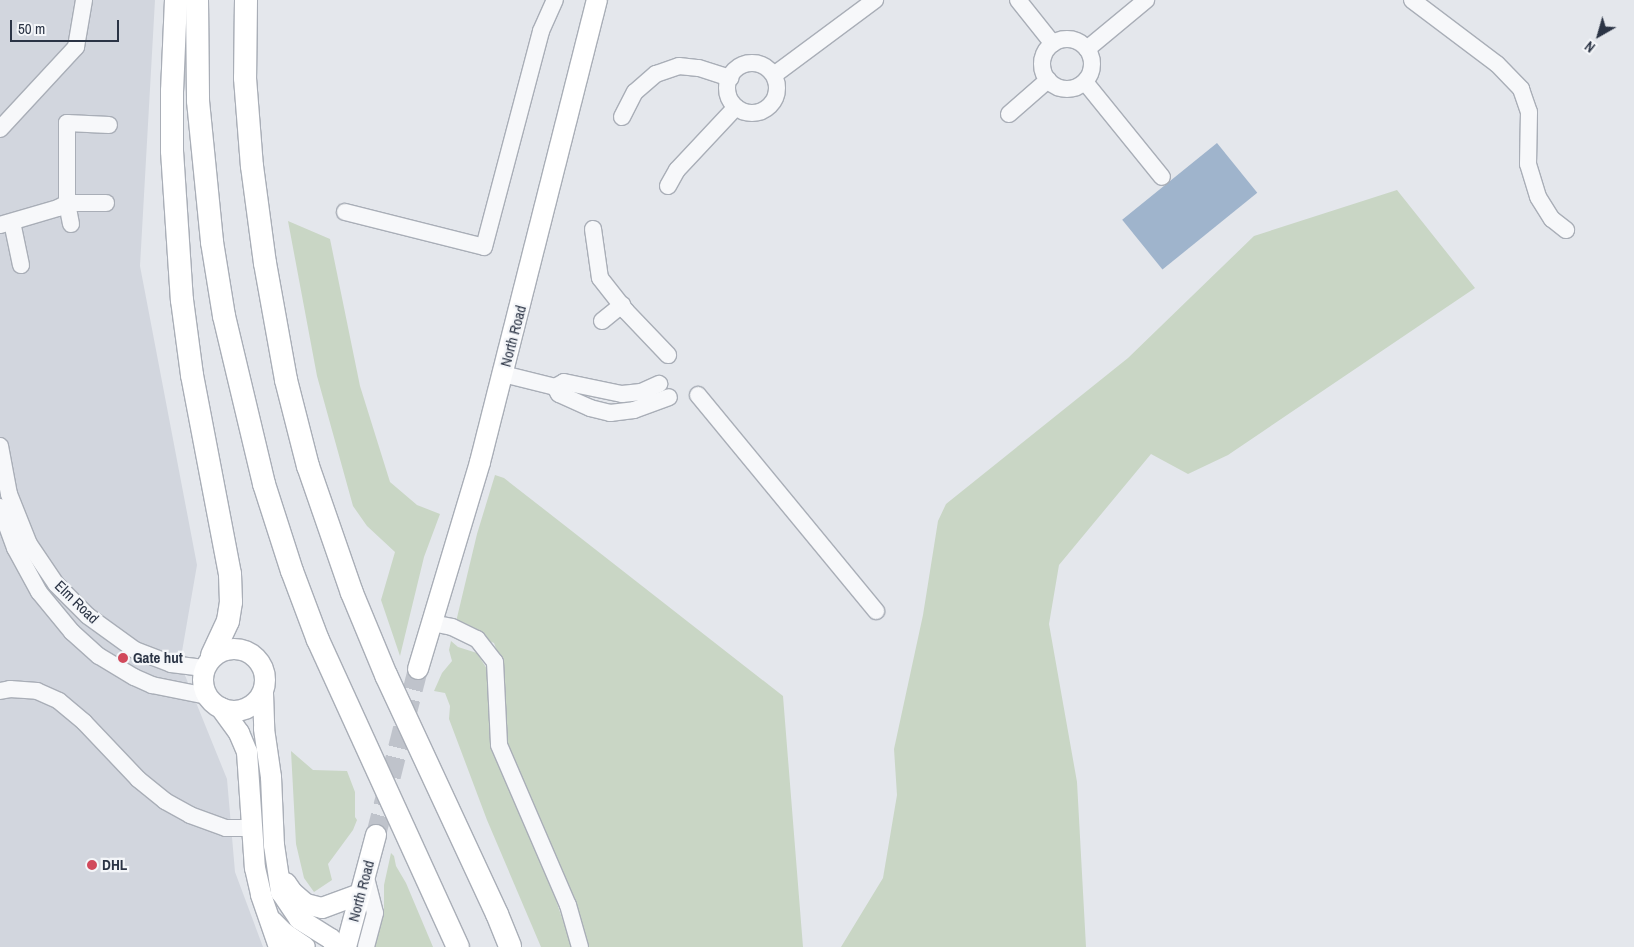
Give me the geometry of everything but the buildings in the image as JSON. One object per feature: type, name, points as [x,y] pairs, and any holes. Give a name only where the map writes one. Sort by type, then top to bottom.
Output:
[{"type":"highway","points":[[176,0],[172,151],[182,300],[192,375],[230,574],[231,602],[228,621],[208,662]]},
{"type":"highway","points":[[197,0],[198,101],[212,242],[240,388],[264,484],[292,571],[318,640],[458,947]]},
{"type":"highway","points":[[246,0],[245,78],[252,166],[264,263],[286,380],[308,466],[352,594],[386,675],[497,914],[510,947]]},
{"type":"main road","name":"North Road","points":[[418,669],[480,462],[597,0]]},
{"type":"main road","points":[[278,947],[261,895],[251,828],[252,796],[247,752],[239,733],[214,702],[202,677],[208,662],[232,648],[242,649],[252,654],[260,662],[264,671],[265,682],[263,692],[281,892],[288,905],[299,918],[332,939],[337,947]]},
{"type":"main road","points":[[214,702],[239,711],[257,702],[263,692]]},
{"type":"main road","name":"North Road","points":[[346,947],[376,835]]},
{"type":"main road","points":[[278,871],[292,892],[306,904],[322,908],[360,894]]},
{"type":"main road","points":[[270,918],[284,934],[305,947]]},
{"type":"street","points":[[0,129],[76,47],[84,0]]},
{"type":"street","points":[[344,212],[484,247],[541,31],[555,0]]},
{"type":"street","points":[[774,75],[875,0]]},
{"type":"street","points":[[1018,0],[1053,44]]},
{"type":"street","points":[[1087,49],[1146,0]]},
{"type":"street","points":[[1412,0],[1497,64],[1521,89],[1529,112],[1528,164],[1538,197],[1552,219],[1566,230]]},
{"type":"street","points":[[1068,39],[1076,41],[1087,49],[1092,59],[1092,67],[1085,82],[1070,89],[1054,86],[1048,80],[1042,65],[1047,50],[1053,44],[1068,39]]},
{"type":"street","points":[[753,63],[761,65],[774,75],[777,91],[770,106],[755,113],[747,113],[736,107],[728,97],[727,88],[730,78],[738,68],[753,63]]},
{"type":"street","points":[[622,117],[635,92],[656,74],[679,66],[700,68],[730,78]]},
{"type":"street","points":[[1010,114],[1048,80]]},
{"type":"street","points":[[1085,82],[1162,177]]},
{"type":"street","points":[[668,186],[676,170],[736,107]]},
{"type":"street","points":[[71,224],[67,202],[67,123],[109,125]]},
{"type":"street","points":[[21,265],[6,223],[58,208],[67,202],[106,203]]},
{"type":"street","points":[[592,229],[600,278],[668,355]]},
{"type":"street","points":[[602,321],[622,305]]},
{"type":"street","points":[[503,374],[555,386],[564,382],[622,394],[641,392],[659,384]]},
{"type":"street","points":[[555,386],[560,394],[590,408],[610,413],[634,410],[669,397]]},
{"type":"street","points":[[698,396],[876,611]]},
{"type":"street","name":"Elm Road","points":[[0,446],[9,494],[29,544],[56,584],[88,616],[135,650],[171,664],[208,662]]},
{"type":"street","name":"Elm Road","points":[[0,507],[15,548],[39,592],[72,632],[99,656],[134,677],[152,685],[214,702]]},
{"type":"street","points":[[432,623],[452,627],[477,639],[495,662],[498,745],[568,905],[580,947]]},
{"type":"street","points":[[0,691],[10,689],[37,690],[59,701],[84,722],[138,779],[165,801],[190,815],[226,828],[251,828]]},
{"type":"street","points":[[365,874],[375,914],[366,947]]},
{"type":"shaded area","points":[[0,0],[155,0],[140,266],[197,565],[180,663],[227,779],[235,872],[263,947],[0,947]]},
{"type":"green space","points":[[1397,190],[1475,288],[1228,455],[1188,474],[1151,454],[1059,565],[1049,624],[1077,782],[1086,947],[841,947],[883,878],[897,795],[894,749],[923,615],[938,521],[946,504],[1128,358],[1254,236]]},
{"type":"green space","points":[[288,221],[330,239],[360,386],[390,482],[417,505],[440,514],[424,557],[400,656],[381,600],[395,552],[367,526],[353,506],[317,376]]},
{"type":"green space","points":[[495,475],[504,478],[783,696],[803,947],[585,947],[506,746],[501,663],[494,643],[455,626],[477,534]]},
{"type":"green space","points":[[451,641],[458,647],[477,653],[487,669],[490,708],[572,947],[541,947],[487,820],[449,719],[450,706],[445,693],[434,691],[442,673],[452,661],[449,650]]},
{"type":"green space","points":[[291,751],[313,770],[347,771],[355,792],[355,817],[357,820],[353,830],[328,864],[332,880],[314,892],[304,878],[296,844]]},
{"type":"green space","points":[[391,853],[394,856],[396,866],[406,883],[433,947],[374,947],[384,910],[384,885]]},
{"type":"water","points":[[1217,143],[1257,193],[1162,270],[1122,220]]},
{"type":"tunnel","points":[[376,835],[418,669]]},
{"type":"place","name":"Gate hut","points":[[123,658]]},
{"type":"place","name":"DHL","points":[[92,865]]}]
